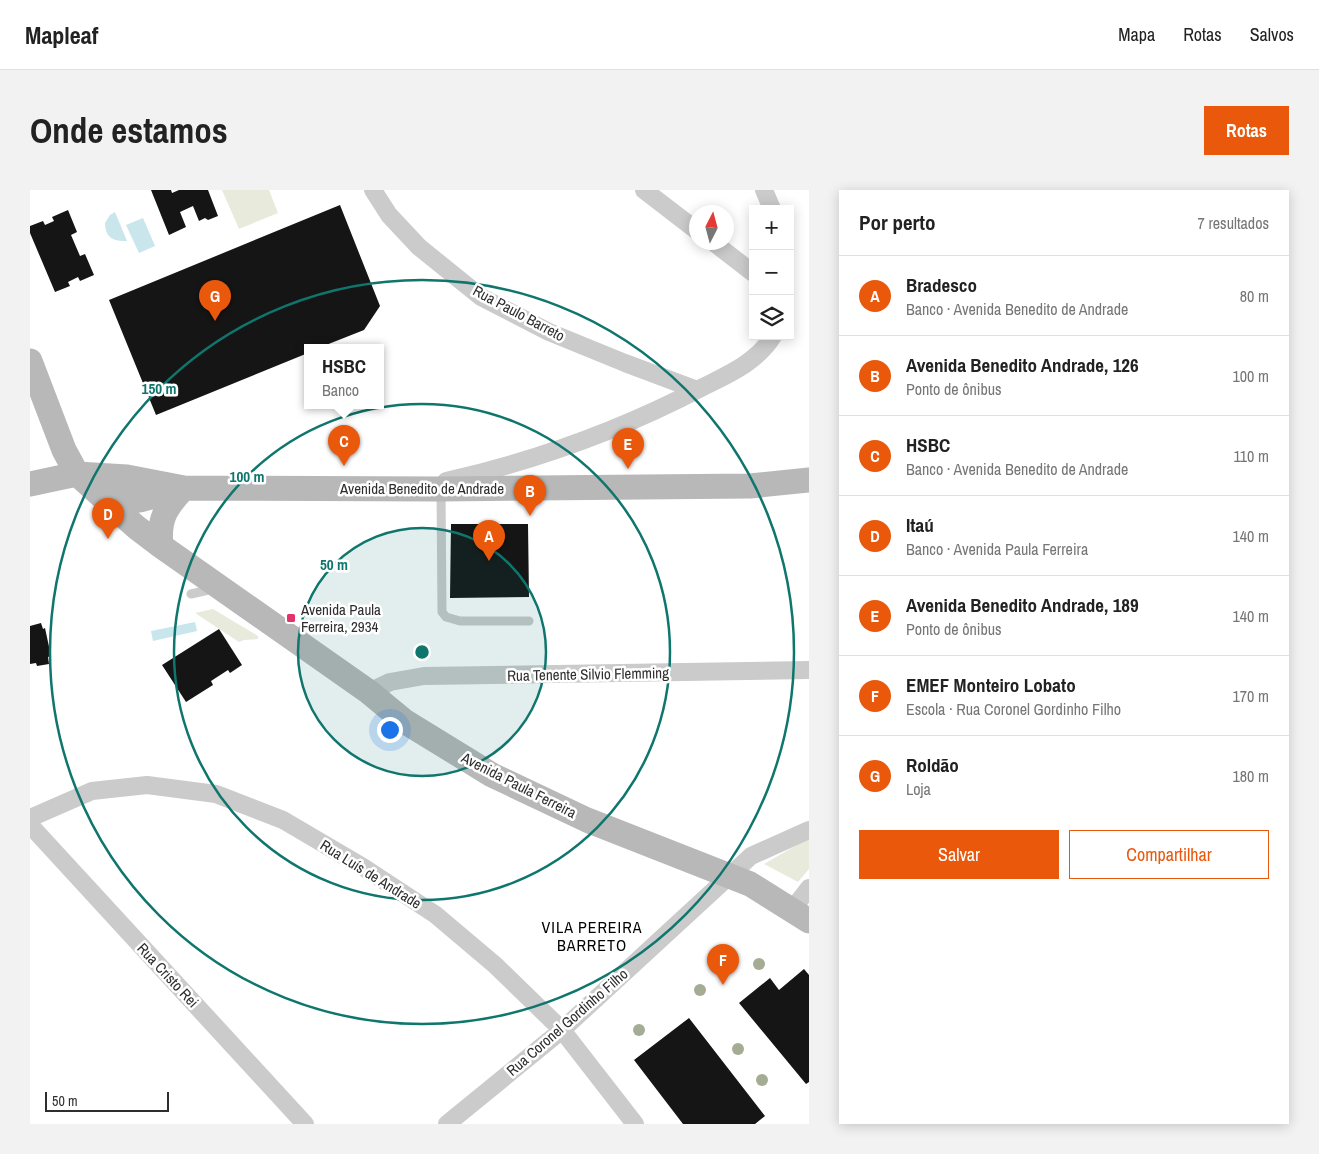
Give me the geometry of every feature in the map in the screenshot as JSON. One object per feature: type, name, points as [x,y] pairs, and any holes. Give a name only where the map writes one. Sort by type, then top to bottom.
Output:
[{"type":"main road","name":"Avenida Paula Ferreira","points":[[30,361],[64,450],[77,474],[136,527],[161,546],[369,692],[404,720],[492,775],[587,820],[750,884],[800,915]]},
{"type":"main road","points":[[30,484],[77,474]]},
{"type":"main road","name":"Avenida Benedito de Andrade","points":[[77,474],[127,477],[184,488],[441,489],[750,486],[809,480]]},
{"type":"main road","points":[[161,546],[161,522],[171,502],[184,488]]},
{"type":"main road","name":"Avenida Benedito de Andrade","points":[[106,500],[140,500],[184,488]]},
{"type":"street","name":"Rua Paulo Barreto","points":[[373,190],[389,215],[418,247],[481,297],[549,332],[697,390]]},
{"type":"street","points":[[644,190],[689,225]]},
{"type":"street","points":[[764,190],[770,205]]},
{"type":"street","points":[[723,250],[749,270]]},
{"type":"street","points":[[413,488],[493,470],[586,440],[660,409],[743,366],[770,340]]},
{"type":"street","name":"Rua Tenente Silvio Flemming","points":[[369,692],[390,682],[424,676],[809,670]]},
{"type":"street","name":"Rua Luís de Andrade","points":[[30,818],[92,791],[147,785],[216,794],[274,817],[363,866],[436,914],[494,964],[562,1030],[635,1124]]},
{"type":"street","name":"Rua Cristo Rei","points":[[30,825],[305,1124]]},
{"type":"street","name":"Rua Coronel Gordinho Filho","points":[[446,1124],[562,1030],[751,856],[809,830]]},
{"type":"street","points":[[800,915],[809,888]]},
{"type":"lane","points":[[441,489],[442,612],[446,617],[460,621],[529,621]]},
{"type":"lane","points":[[191,594],[219,587]]},
{"type":"shaded area","points":[[222,190],[269,190],[278,213],[239,229]]},
{"type":"shaded area","points":[[213,609],[258,636],[258,639],[239,642],[195,613]]},
{"type":"shaded area","points":[[809,838],[809,869],[798,882],[764,864]]},
{"type":"water","points":[[115,212],[127,241],[118,241],[111,238],[106,232],[105,223],[110,215]]},
{"type":"water","points":[[143,218],[155,246],[139,253],[126,225]]},
{"type":"water","points":[[195,622],[197,631],[153,641],[151,631]]},
{"type":"building","points":[[151,190],[171,190],[172,193],[179,190],[208,190],[218,216],[199,221],[193,206],[180,212],[186,227],[169,235]]},
{"type":"building","points":[[340,205],[380,306],[364,330],[329,344],[304,344],[304,355],[156,415],[109,300]]},
{"type":"building","points":[[68,210],[77,232],[71,235],[80,256],[85,254],[94,275],[80,281],[78,277],[68,282],[70,286],[55,292],[30,233],[30,226],[43,221],[45,225],[54,221],[52,217]]},
{"type":"building","points":[[451,524],[528,524],[529,597],[450,598]]},
{"type":"building","points":[[41,623],[43,629],[45,628],[51,656],[48,657],[49,664],[37,666],[36,663],[30,664],[30,626]]},
{"type":"building","points":[[219,629],[242,665],[230,673],[228,670],[211,681],[213,685],[186,702],[162,665]]},
{"type":"building","points":[[804,969],[809,975],[809,1082],[806,1084],[739,1003],[770,978],[779,990]]},
{"type":"building","points":[[689,1018],[765,1116],[755,1124],[683,1124],[634,1060]]},
{"type":"place","name":"Roldão","points":[[215,321]]},
{"type":"place","name":"HSBC","points":[[344,466]]},
{"type":"place","name":"Avenida Benedito Andrade, 189","points":[[628,469]]},
{"type":"place","name":"Avenida Benedito Andrade, 126","points":[[530,516]]},
{"type":"place","name":"Itaú","points":[[108,539]]},
{"type":"place","name":"Bradesco","points":[[489,561]]},
{"type":"place","name":"Avenida Paula Ferreira, 2934","points":[[291,618]]},
{"type":"place","name":"EMEF Monteiro Lobato","points":[[723,985]]},
{"type":"district","name":"VILA PEREIRA BARRETO","points":[[592,936]]}]
